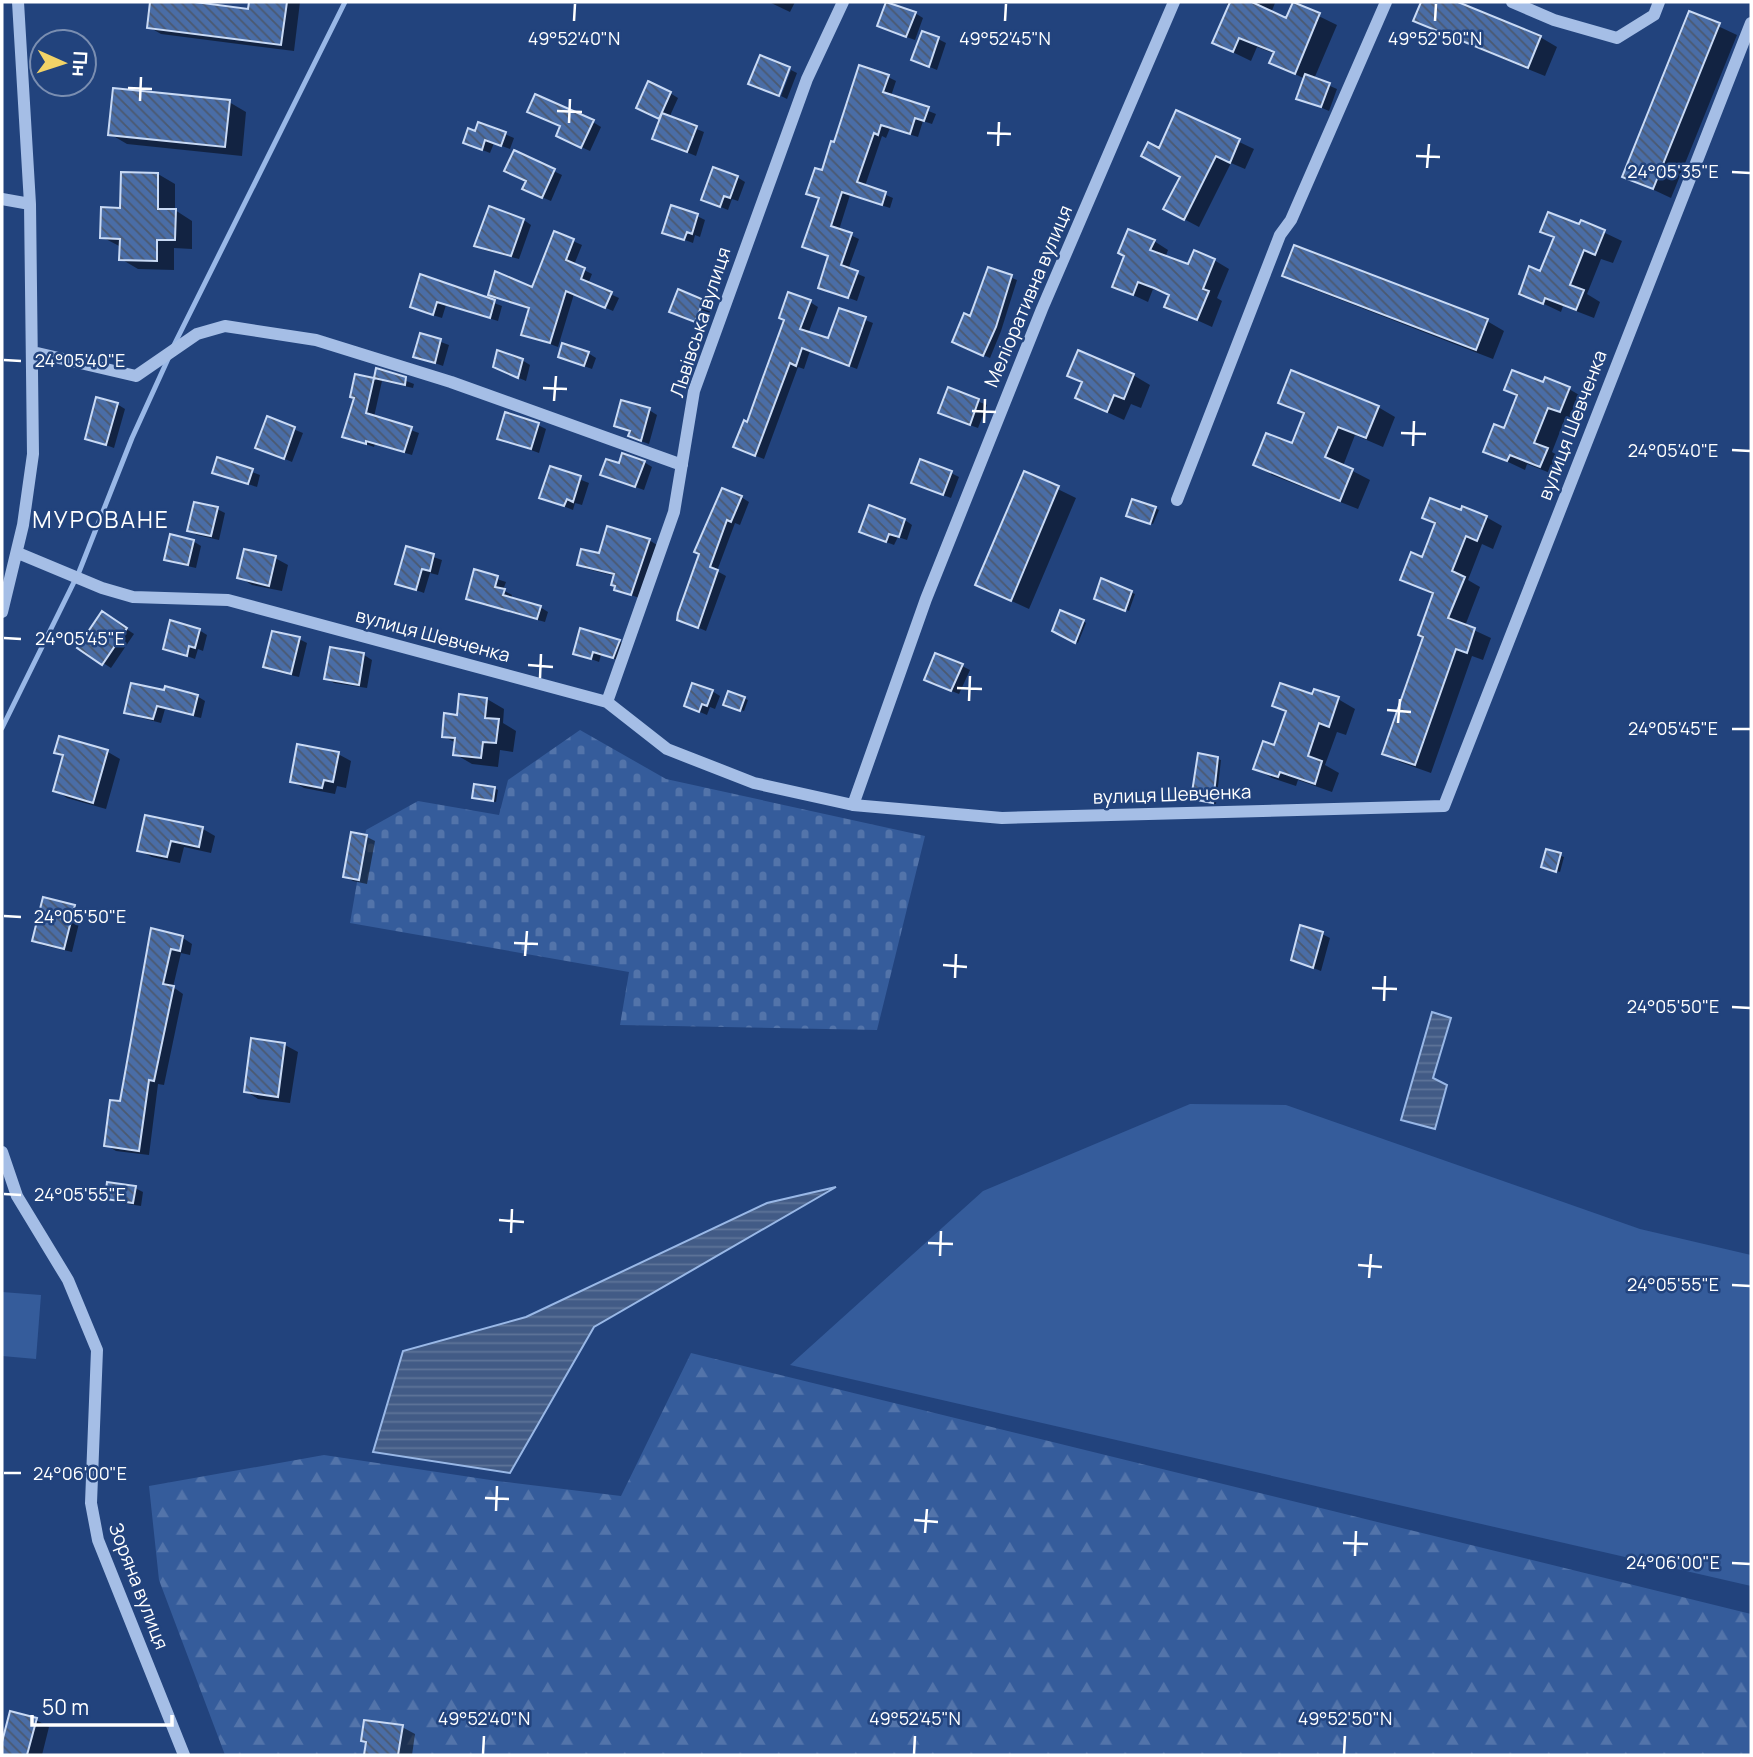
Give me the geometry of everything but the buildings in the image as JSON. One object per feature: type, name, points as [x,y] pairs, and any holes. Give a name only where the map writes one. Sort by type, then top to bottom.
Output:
[{"type":"street","points":[[2,611],[18,553],[33,454],[30,204],[18,2]]},
{"type":"street","name":"Львівська вулиця","points":[[607,702],[674,512],[694,390],[807,79],[843,2]]},
{"type":"street","name":"Меліоративна вулиця","points":[[853,805],[926,599],[1032,334],[1174,2]]},
{"type":"street","points":[[1177,500],[1280,235],[1291,220],[1387,2]]},
{"type":"street","points":[[1512,2],[1554,20],[1617,38],[1654,15],[1659,2]]},
{"type":"street","name":"вулиця Шевченка","points":[[18,553],[102,588],[133,597],[228,600],[607,702],[667,749],[754,783],[853,805],[1002,818],[1444,806],[1751,23]]},
{"type":"street","points":[[2,199],[30,204]]},
{"type":"street","points":[[33,352],[136,376],[197,334],[225,326],[316,340],[451,382],[682,465]]},
{"type":"street","name":"Зоряна вулиця","points":[[2,1152],[17,1196],[68,1280],[97,1350],[91,1503],[98,1540],[184,1755]]},
{"type":"green space","points":[[580,730],[666,779],[925,836],[877,1030],[620,1025],[629,972],[350,923],[366,830],[418,801],[499,815],[508,780]]},
{"type":"green space","points":[[1190,1104],[1286,1105],[1640,1229],[1751,1255],[1751,1586],[790,1365],[983,1191]]},
{"type":"green space","points":[[2,1292],[41,1295],[36,1359],[2,1356]]},
{"type":"green space","points":[[691,1353],[1751,1614],[1751,1755],[225,1755],[159,1580],[149,1486],[324,1455],[621,1496]]},
{"type":"shaded area","points":[[1432,1012],[1451,1018],[1433,1078],[1447,1085],[1435,1129],[1401,1120]]},
{"type":"shaded area","points":[[836,1187],[594,1327],[510,1473],[373,1452],[403,1351],[526,1317],[767,1203]]},
{"type":"waterway","points":[[173,347],[345,2]]},
{"type":"waterway","points":[[2,728],[79,572],[132,438],[168,359]]},
{"type":"district","name":"МУРОВАНЕ","points":[[101,520]]}]
